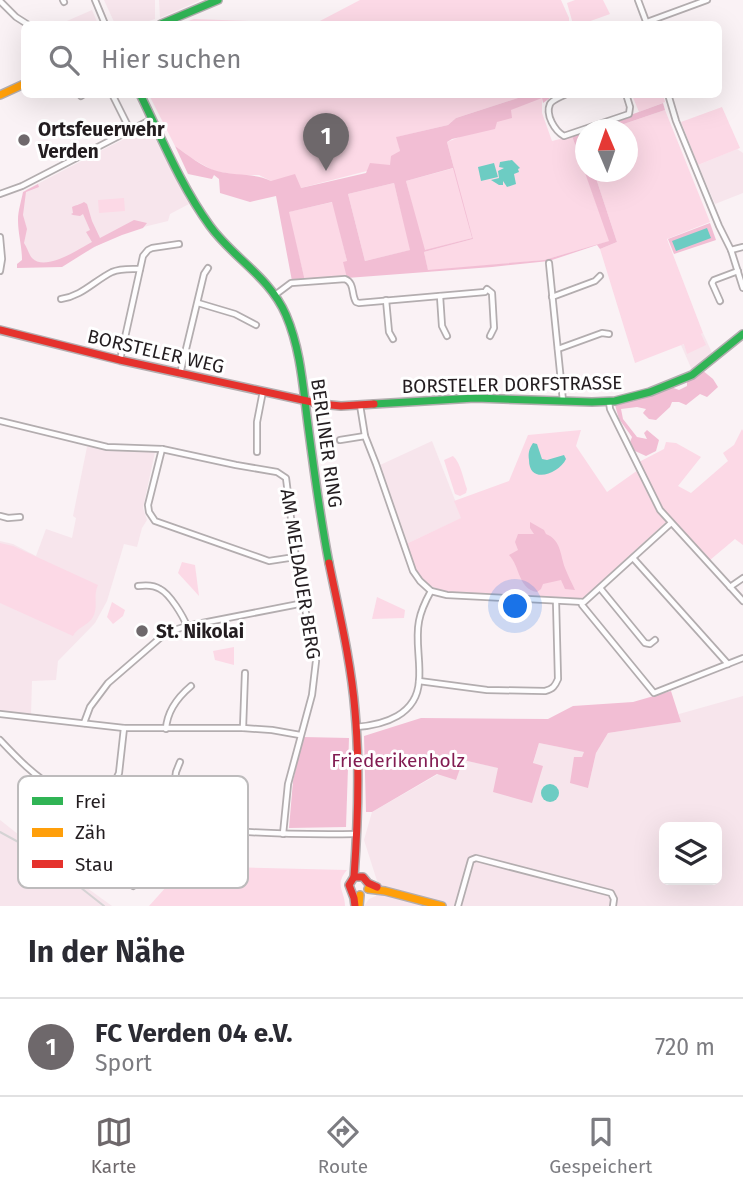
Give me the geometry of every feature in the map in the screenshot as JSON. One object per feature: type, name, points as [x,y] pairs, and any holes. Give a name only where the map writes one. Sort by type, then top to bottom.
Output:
[{"type":"street","points":[[95,0],[104,21]]},
{"type":"street","points":[[168,21],[218,0]]},
{"type":"street","points":[[638,0],[646,21]]},
{"type":"street","points":[[652,21],[707,0]]},
{"type":"street","points":[[0,1],[22,21]]},
{"type":"street","points":[[1,93],[21,85]]},
{"type":"street","points":[[114,98],[130,130]]},
{"type":"street","name":"BERLINER RING","points":[[142,98],[196,205],[213,230],[275,295],[286,312],[295,337],[328,556],[352,684],[356,727],[357,876]]},
{"type":"street","points":[[556,98],[549,107],[553,126],[564,136],[629,114],[627,98]]},
{"type":"street","points":[[669,98],[681,134],[731,250],[743,288]]},
{"type":"street","points":[[0,194],[22,186],[152,119]]},
{"type":"street","points":[[0,237],[0,271]]},
{"type":"street","points":[[121,360],[143,257],[148,250],[179,244]]},
{"type":"street","points":[[731,250],[743,247]]},
{"type":"street","points":[[549,263],[563,401]]},
{"type":"street","points":[[180,374],[204,274],[208,268]]},
{"type":"street","points":[[61,299],[72,297],[113,271],[140,269]]},
{"type":"street","points":[[720,301],[713,280],[738,271]]},
{"type":"street","points":[[552,297],[595,281],[600,276]]},
{"type":"street","points":[[275,295],[291,284],[345,279],[352,284],[356,302],[485,292],[487,289],[492,293],[494,328],[490,336]]},
{"type":"street","points":[[440,296],[442,326],[447,336]]},
{"type":"street","points":[[386,300],[389,332],[393,339]]},
{"type":"street","points":[[198,303],[235,314],[256,325]]},
{"type":"street","name":"BORSTELER WEG","points":[[0,330],[180,374],[305,400]]},
{"type":"street","points":[[558,349],[602,333],[609,334]]},
{"type":"street","name":"BORSTELER DORFSTRASSE","points":[[305,400],[332,405],[475,398],[609,402],[633,397],[685,379],[743,334]]},
{"type":"street","points":[[257,452],[257,422],[262,391]]},
{"type":"street","points":[[609,402],[610,409],[660,509],[743,601]]},
{"type":"street","points":[[360,405],[365,436],[413,571],[432,591],[447,595],[586,601],[671,523]]},
{"type":"street","name":"AM MELDAUER BERG","points":[[0,421],[107,447],[162,449],[284,475],[288,483],[295,557],[316,661],[312,695],[288,784],[284,834]]},
{"type":"street","points":[[340,440],[365,436]]},
{"type":"street","points":[[162,449],[148,505],[155,520],[269,561],[295,557]]},
{"type":"street","points":[[0,516],[20,517]]},
{"type":"street","points":[[633,558],[728,664]]},
{"type":"street","points":[[730,587],[743,578]]},
{"type":"street","points":[[138,586],[155,587],[164,592],[187,626]]},
{"type":"street","points":[[600,588],[645,643],[650,644],[655,640]]},
{"type":"street","points":[[356,727],[386,723],[404,712],[415,696],[419,681],[419,620],[432,591]]},
{"type":"street","points":[[419,681],[494,690],[552,689],[558,679],[556,601]]},
{"type":"street","points":[[581,602],[654,693],[743,658]]},
{"type":"street","points":[[84,723],[95,700],[114,677],[171,631],[304,603]]},
{"type":"street","points":[[243,728],[246,673]]},
{"type":"street","points":[[166,729],[169,713],[180,695],[191,686]]},
{"type":"street","points":[[0,714],[124,728],[243,728],[300,735]]},
{"type":"street","points":[[118,776],[124,728]]},
{"type":"street","points":[[0,740],[39,776]]},
{"type":"street","points":[[175,776],[180,762]]},
{"type":"street","points":[[248,832],[356,834]]},
{"type":"street","points":[[458,906],[471,860],[477,858],[611,893],[613,906]]},
{"type":"street","points":[[357,876],[365,878],[368,886],[364,893],[357,894],[350,891],[349,884],[357,876]]},
{"type":"street","points":[[368,886],[410,902],[442,906]]},
{"type":"street","points":[[357,894],[357,906]]},
{"type":"shaded area","points":[[104,0],[155,0],[155,19],[114,21]]},
{"type":"shaded area","points":[[159,0],[199,0],[199,1],[160,18]]},
{"type":"shaded area","points":[[360,0],[561,0],[569,18],[569,21],[320,21]]},
{"type":"shaded area","points":[[575,0],[603,0],[610,14],[591,21],[572,21],[567,3]]},
{"type":"shaded area","points":[[92,10],[97,21],[67,21]]},
{"type":"shaded area","points":[[194,19],[248,21],[188,21]]},
{"type":"shaded area","points":[[151,98],[518,98],[456,118],[448,125],[397,137],[400,151],[390,165],[301,188],[271,181],[259,175],[214,171],[175,146]]},
{"type":"shaded area","points":[[542,98],[542,113],[552,141],[572,136],[575,144],[575,182],[589,182],[610,241],[544,260],[428,271],[424,252],[473,239],[466,215],[472,238],[424,251],[406,181],[454,168],[447,142],[497,122],[510,110]]},
{"type":"shaded area","points":[[633,98],[664,98],[665,102],[639,112]]},
{"type":"shaded area","points":[[722,107],[740,148],[698,165],[681,122]]},
{"type":"shaded area","points":[[665,110],[710,222],[667,239],[706,345],[687,354],[684,344],[635,363],[600,249],[617,242],[597,182],[638,182],[638,119]]},
{"type":"shaded area","points":[[149,127],[189,204],[170,214],[168,221],[119,233],[88,251],[62,261],[42,266],[25,253],[20,219],[26,190]]},
{"type":"shaded area","points":[[737,149],[743,153],[743,193],[715,204],[698,165]]},
{"type":"shaded area","points":[[394,183],[411,250],[365,261],[348,194]]},
{"type":"shaded area","points":[[124,198],[125,211],[99,213],[98,200]]},
{"type":"shaded area","points":[[333,202],[347,261],[347,278],[305,281],[288,212]]},
{"type":"shaded area","points":[[703,333],[713,355],[692,370],[681,345]]},
{"type":"shaded area","points":[[742,429],[743,545],[735,539],[710,560],[663,509],[639,462],[664,449],[666,442],[676,443],[701,457],[678,486],[691,493],[728,461],[723,453],[734,445]]},
{"type":"shaded area","points":[[581,430],[576,446],[607,492],[638,470],[666,522],[581,600],[447,593],[426,584],[414,569],[406,544],[461,518],[454,501],[509,481],[528,435]]},
{"type":"shaded area","points":[[432,441],[462,518],[406,544],[380,465]]},
{"type":"shaded area","points":[[87,447],[155,452],[143,508],[147,520],[137,547],[124,544],[107,601],[95,623],[58,661],[56,680],[32,681],[31,715],[0,712],[0,541],[13,544],[36,556],[46,529],[72,538],[76,518],[73,516]]},
{"type":"shaded area","points":[[453,456],[460,467],[467,489],[466,493],[460,496],[455,494],[444,460]]},
{"type":"shaded area","points":[[0,543],[13,546],[98,585],[92,619],[73,636],[0,603]]},
{"type":"shaded area","points":[[182,562],[195,565],[199,596],[178,573]]},
{"type":"shaded area","points":[[377,597],[405,610],[404,618],[372,619]]},
{"type":"shaded area","points":[[112,602],[125,610],[123,616],[113,624],[107,617]]},
{"type":"shaded area","points":[[234,647],[234,665],[215,660],[213,651]]},
{"type":"shaded area","points":[[743,696],[743,906],[364,906],[369,899],[376,896],[378,884],[364,840],[372,812],[463,760],[499,768],[543,767],[533,764],[539,743],[585,752],[582,757],[588,788],[596,753],[608,733],[680,722],[679,714]]},
{"type":"shaded area","points":[[0,820],[18,834],[18,888],[87,888],[112,906],[0,906]]},
{"type":"shaded area","points":[[248,868],[347,870],[341,880],[345,906],[149,906],[165,888],[248,888]]},
{"type":"green space","points":[[518,98],[542,98],[511,110],[512,118],[497,122],[495,129],[447,142],[473,239],[424,252],[428,270],[544,260],[609,241],[588,182],[597,182],[617,242],[600,249],[597,245],[549,261],[347,278],[343,262],[347,261],[332,202],[289,212],[305,281],[292,281],[276,196],[250,202],[220,193],[219,179],[214,175],[212,179],[188,174],[175,146],[201,164],[217,171],[271,181],[295,174],[301,188],[366,173],[370,163],[390,165],[391,156],[400,151],[396,137],[448,125],[456,118]],"holes":[[[453,168],[472,238],[425,250],[406,181]],[[394,183],[410,250],[365,261],[348,194]]]},
{"type":"green space","points":[[663,103],[665,110],[638,119],[620,119]]},
{"type":"green space","points":[[38,184],[39,187],[26,192],[23,215],[27,229],[24,243],[31,257],[38,262],[62,258],[92,242],[86,232],[90,230],[83,214],[71,214],[72,207],[84,202],[100,238],[134,220],[147,223],[143,228],[94,247],[62,267],[17,268],[17,264],[22,260],[18,220],[23,192]]},
{"type":"green space","points":[[710,223],[716,240],[674,254],[668,239]]},
{"type":"green space","points":[[702,370],[718,387],[707,397],[700,394],[686,405],[672,402],[656,420],[649,419],[643,413],[646,409],[621,409],[623,419],[637,437],[647,439],[644,433],[647,430],[659,440],[656,451],[646,456],[635,451],[630,442],[632,437],[619,419],[615,405],[671,387],[679,390],[687,386],[687,380]]},
{"type":"green space","points":[[530,522],[555,540],[575,590],[565,589],[561,580],[543,584],[537,592],[523,582],[509,555],[518,550],[515,542],[518,534],[534,534]]},
{"type":"green space","name":"Friederikenholz","points":[[671,691],[681,722],[608,733],[596,753],[588,788],[570,783],[574,757],[582,757],[584,752],[539,743],[533,763],[543,766],[532,803],[493,792],[498,768],[463,760],[456,780],[437,774],[372,812],[366,812],[364,736],[421,718],[548,719],[573,706],[633,702]]},
{"type":"green space","points":[[303,737],[349,738],[346,827],[289,828],[293,781]]},
{"type":"water","points":[[512,160],[520,168],[519,172],[514,174],[516,184],[507,187],[503,181],[503,185],[499,185],[491,180],[499,178],[498,171],[504,168],[499,167],[500,162]]},
{"type":"water","points":[[494,163],[498,177],[481,181],[478,167]]},
{"type":"water","points":[[707,228],[711,238],[676,251],[672,241]]},
{"type":"water","points":[[533,443],[537,444],[542,459],[564,455],[566,459],[557,469],[539,475],[530,468],[529,455]]},
{"type":"water","points":[[550,784],[556,787],[559,793],[556,799],[550,802],[544,799],[541,793],[544,787]]},
{"type":"railway","points":[[0,832],[18,842]]},
{"type":"railway","points":[[81,888],[104,906]]},
{"type":"traffic: fast","points":[[168,21],[218,0]]},
{"type":"traffic: fast","points":[[142,98],[172,162],[200,211],[219,238],[261,278],[286,315],[301,369],[329,563]]},
{"type":"traffic: fast","points":[[374,404],[475,398],[615,401],[650,392],[692,375],[743,334]]},
{"type":"traffic: slow","points":[[0,95],[21,85]]},
{"type":"traffic: slow","points":[[368,889],[442,906]]},
{"type":"traffic: slow","points":[[359,906],[360,895]]},
{"type":"traffic: jam","points":[[0,330],[120,360],[321,404],[374,404]]},
{"type":"traffic: jam","points":[[329,563],[348,655],[355,711],[358,752],[357,815],[354,877],[349,885],[355,906]]},
{"type":"traffic: jam","points":[[354,877],[363,877],[377,887]]},
{"type":"place","name":"Ortsfeuerwehr Verden","points":[[24,140]]},
{"type":"place","name":"FC Verden 04 e.V.","points":[[326,171]]},
{"type":"place","name":"St. Nikolai","points":[[142,631]]}]
